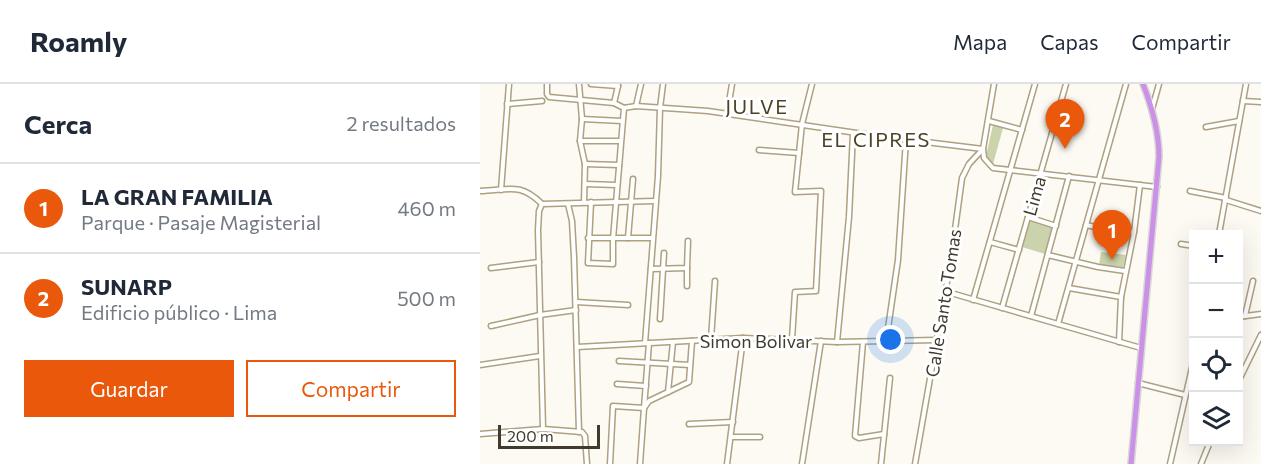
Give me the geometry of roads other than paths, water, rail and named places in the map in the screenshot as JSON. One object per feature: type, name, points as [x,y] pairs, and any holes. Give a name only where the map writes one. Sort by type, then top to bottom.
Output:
[{"type":"highway","points":[[1131,464],[1159,143],[1152,110],[1143,84]]},
{"type":"street","points":[[501,190],[509,84]]},
{"type":"street","points":[[547,84],[549,97],[614,103],[624,108],[636,106],[727,114],[983,149]]},
{"type":"street","points":[[579,84],[582,119],[580,141],[585,164],[584,202]]},
{"type":"street","points":[[591,84],[618,85],[614,103]]},
{"type":"street","points":[[636,106],[641,84]]},
{"type":"street","points":[[640,464],[663,84]]},
{"type":"street","points":[[727,114],[732,84]]},
{"type":"street","points":[[792,339],[795,292],[816,291],[821,191],[795,192],[802,124],[812,84]]},
{"type":"street","points":[[994,84],[983,149],[984,158],[993,168],[1156,187]]},
{"type":"street","points":[[973,300],[1035,84]]},
{"type":"street","name":"Lima","points":[[1002,308],[1066,84]]},
{"type":"street","points":[[1058,324],[1126,84]]},
{"type":"street","points":[[1220,230],[1246,84]]},
{"type":"street","points":[[1152,110],[1158,86]]},
{"type":"street","points":[[507,104],[542,101]]},
{"type":"street","points":[[1243,101],[1261,102]]},
{"type":"street","points":[[591,202],[588,263],[613,264],[624,108]]},
{"type":"street","points":[[582,119],[622,121]]},
{"type":"street","points":[[989,121],[1022,130]]},
{"type":"street","points":[[1206,127],[1239,122]]},
{"type":"street","points":[[837,342],[849,217],[853,133]]},
{"type":"street","points":[[886,342],[898,260],[906,140]]},
{"type":"street","points":[[580,141],[620,141]]},
{"type":"street","name":"Calle Santo Tomas","points":[[915,464],[951,259],[962,178],[969,164],[983,149]]},
{"type":"street","points":[[759,150],[799,153]]},
{"type":"street","points":[[585,164],[619,165]]},
{"type":"street","points":[[1031,316],[1069,176]]},
{"type":"street","points":[[628,238],[633,179]]},
{"type":"street","points":[[585,184],[617,185]]},
{"type":"street","points":[[1119,342],[1120,297],[1134,232],[1140,185]]},
{"type":"street","points":[[480,191],[523,189],[542,204],[655,201]]},
{"type":"street","points":[[1190,191],[1226,199],[1261,211]]},
{"type":"street","points":[[542,204],[539,211],[538,230],[543,429]]},
{"type":"street","points":[[568,204],[572,221],[581,433],[587,464]]},
{"type":"street","points":[[1028,218],[1056,226]]},
{"type":"street","points":[[1086,225],[1114,231],[1134,232]]},
{"type":"street","points":[[588,238],[652,238]]},
{"type":"street","points":[[687,286],[688,242]]},
{"type":"street","points":[[990,242],[1019,250]]},
{"type":"street","points":[[1181,244],[1189,245]]},
{"type":"street","points":[[660,319],[664,253]]},
{"type":"street","points":[[1048,255],[1125,271]]},
{"type":"street","points":[[491,268],[539,262]]},
{"type":"street","points":[[651,269],[687,268]]},
{"type":"street","points":[[711,339],[716,281]]},
{"type":"street","points":[[1253,281],[1245,316],[1261,314]]},
{"type":"street","points":[[1069,288],[1120,297]]},
{"type":"street","points":[[944,291],[1141,348]]},
{"type":"street","points":[[576,302],[628,305]]},
{"type":"street","points":[[490,326],[576,310]]},
{"type":"street","points":[[1243,373],[1261,335]]},
{"type":"street","points":[[727,464],[743,338]]},
{"type":"street","name":"Simon Bolivar","points":[[577,347],[743,338],[837,342],[936,340]]},
{"type":"street","points":[[644,408],[649,401],[688,384],[692,341]]},
{"type":"street","points":[[802,464],[821,341]]},
{"type":"street","points":[[669,392],[673,342]]},
{"type":"street","points":[[863,342],[855,436],[859,438],[884,434]]},
{"type":"street","points":[[480,365],[540,356]]},
{"type":"street","points":[[619,361],[690,365]]},
{"type":"street","points":[[881,464],[890,378]]},
{"type":"street","points":[[1170,464],[1189,379]]},
{"type":"street","points":[[617,384],[646,386]]},
{"type":"street","points":[[1138,384],[1185,395]]},
{"type":"street","points":[[610,464],[613,406],[644,408]]},
{"type":"street","points":[[689,424],[734,423]]},
{"type":"street","points":[[480,434],[543,429],[581,433]]},
{"type":"street","points":[[732,437],[760,437]]},
{"type":"street","points":[[1201,464],[1208,446]]},
{"type":"place","name":"SUNARP","points":[[1065,149]]},
{"type":"place","name":"LA GRAN FAMILIA","points":[[1112,260]]},
{"type":"district","name":"JULVE","points":[[757,106]]},
{"type":"district","name":"EL CIPRES","points":[[876,139]]}]
